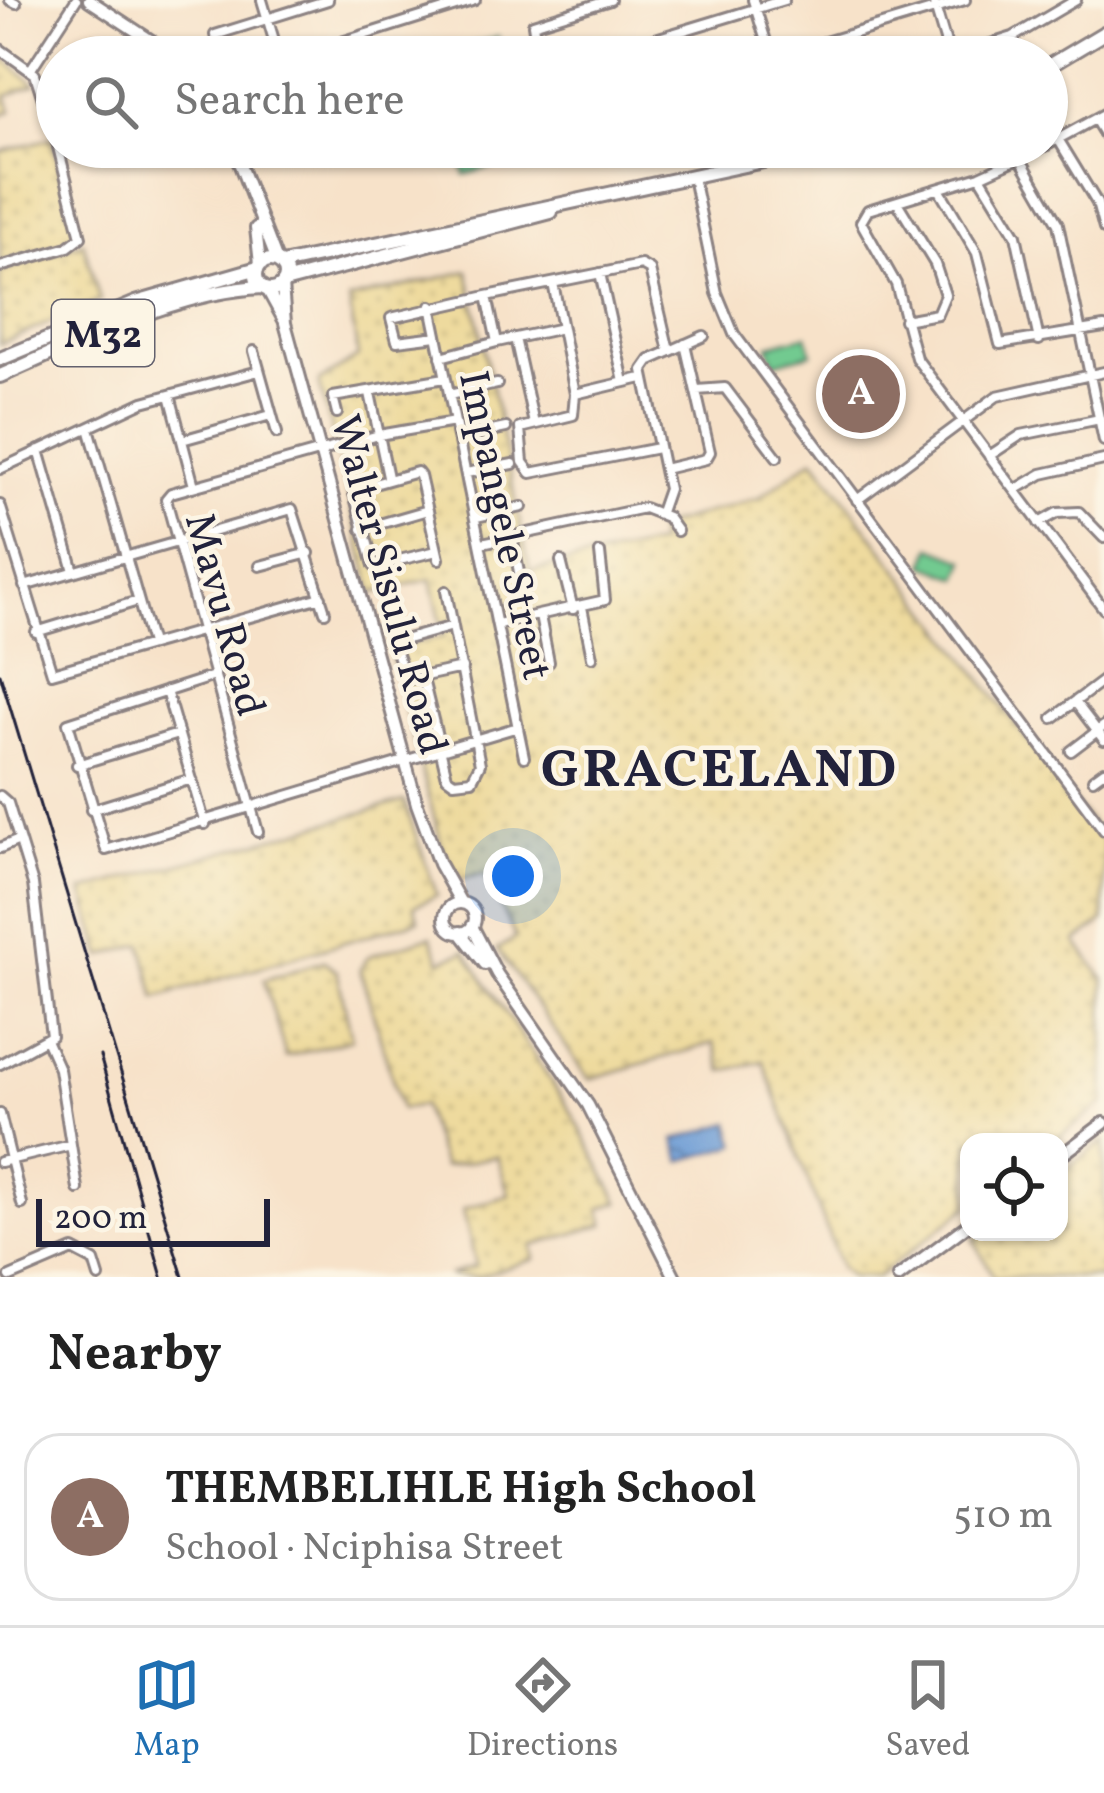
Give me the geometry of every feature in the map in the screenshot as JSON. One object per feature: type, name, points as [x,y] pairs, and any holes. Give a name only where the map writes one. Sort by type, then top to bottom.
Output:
[{"type":"main road","points":[[1068,54],[1104,33]]},
{"type":"main road","name":"M32","points":[[0,359],[136,303],[259,266],[734,168]]},
{"type":"main road","name":"M32","points":[[0,376],[165,309],[224,291],[283,284],[622,191]]},
{"type":"main road","points":[[279,262],[283,284]]},
{"type":"main road","points":[[259,266],[265,288]]},
{"type":"street","points":[[53,36],[76,0]]},
{"type":"street","points":[[89,0],[144,36]]},
{"type":"street","points":[[262,0],[272,36]]},
{"type":"street","points":[[215,34],[328,0]]},
{"type":"street","points":[[362,36],[476,0]]},
{"type":"street","points":[[535,36],[533,24],[610,0]]},
{"type":"street","points":[[659,36],[755,4],[784,0]]},
{"type":"street","points":[[837,36],[934,4],[964,0]]},
{"type":"street","points":[[1015,36],[1076,0]]},
{"type":"street","points":[[755,4],[766,36]]},
{"type":"street","points":[[934,4],[944,36]]},
{"type":"street","points":[[0,49],[31,70],[36,84]]},
{"type":"street","points":[[31,70],[36,62]]},
{"type":"street","points":[[1068,134],[1100,117],[1104,134]]},
{"type":"street","points":[[1068,155],[1097,203],[1104,230]]},
{"type":"street","points":[[0,267],[68,247],[82,237],[64,168]]},
{"type":"street","points":[[240,168],[252,207],[279,262]]},
{"type":"street","points":[[998,168],[868,211],[860,220],[896,284],[916,358],[1104,609]]},
{"type":"street","points":[[1026,168],[1058,224],[1104,441]]},
{"type":"street","points":[[980,176],[1016,235],[1039,340]]},
{"type":"street","points":[[693,177],[728,323],[1104,830]]},
{"type":"street","points":[[939,189],[977,253],[1000,344],[1104,327]]},
{"type":"street","points":[[897,202],[934,264],[944,295],[937,314],[904,320]]},
{"type":"street","points":[[252,207],[259,266]]},
{"type":"street","points":[[437,336],[397,341],[390,323],[394,314],[648,267],[669,351]]},
{"type":"street","points":[[600,273],[624,382]]},
{"type":"street","points":[[553,283],[575,394],[573,415],[534,424],[518,434],[531,473],[658,448]]},
{"type":"street","name":"Walter Sisulu Road","points":[[283,284],[284,320],[407,764],[456,905]]},
{"type":"street","name":"Walter Sisulu Road","points":[[265,288],[284,320]]},
{"type":"street","points":[[487,296],[497,342]]},
{"type":"street","name":"Impangele Street","points":[[431,306],[524,757]]},
{"type":"street","points":[[441,357],[562,328]]},
{"type":"street","points":[[660,512],[668,489],[642,378],[650,360],[704,336]]},
{"type":"street","points":[[515,338],[534,424]]},
{"type":"street","points":[[664,469],[709,456],[686,344]]},
{"type":"street","points":[[254,351],[277,434]]},
{"type":"street","points":[[0,469],[170,395],[259,371]]},
{"type":"street","points":[[857,500],[1003,394],[1104,372]]},
{"type":"street","points":[[337,413],[333,397],[445,378]]},
{"type":"street","points":[[575,394],[642,378]]},
{"type":"street","points":[[449,394],[497,384]]},
{"type":"street","points":[[697,390],[725,388],[777,458]]},
{"type":"street","points":[[370,393],[388,477]]},
{"type":"street","points":[[170,395],[194,487]]},
{"type":"street","points":[[182,440],[272,415]]},
{"type":"street","points":[[989,456],[1021,436],[1102,418]]},
{"type":"street","name":"Mavu Road","points":[[258,832],[198,630],[166,499],[379,435],[454,422]]},
{"type":"street","points":[[89,428],[151,644]]},
{"type":"street","points":[[458,438],[506,428]]},
{"type":"street","points":[[39,450],[74,572]]},
{"type":"street","points":[[1015,490],[1035,476],[1104,460]]},
{"type":"street","points":[[466,473],[513,464]]},
{"type":"street","points":[[417,472],[438,555],[374,566],[353,490],[388,477],[417,472]]},
{"type":"street","points":[[0,505],[52,673],[321,597]]},
{"type":"street","points":[[476,517],[522,507]]},
{"type":"street","points":[[482,543],[644,508],[660,512],[676,531]]},
{"type":"street","points":[[24,586],[295,510],[326,612]]},
{"type":"street","points":[[362,529],[428,510]]},
{"type":"street","points":[[1039,523],[1057,513],[1079,512],[1104,538]]},
{"type":"street","points":[[512,537],[523,592]]},
{"type":"street","points":[[260,566],[309,553]]},
{"type":"street","points":[[498,624],[603,602],[608,593],[600,553]]},
{"type":"street","points":[[561,561],[592,657]]},
{"type":"street","points":[[423,679],[451,781],[472,780],[480,770],[476,738],[446,591]]},
{"type":"street","points":[[36,632],[139,602]]},
{"type":"street","points":[[540,616],[549,662]]},
{"type":"street","points":[[453,626],[396,644],[401,676],[423,679],[462,668]]},
{"type":"street","points":[[211,677],[68,723],[106,850],[407,764],[518,727]]},
{"type":"street","points":[[1053,718],[1104,680]]},
{"type":"street","points":[[166,691],[206,824]]},
{"type":"street","points":[[1071,751],[1102,732],[1076,702]]},
{"type":"street","points":[[77,765],[178,734]]},
{"type":"street","points":[[1093,779],[1104,771]]},
{"type":"street","points":[[92,810],[192,779]]},
{"type":"street","points":[[0,796],[8,803],[33,884],[51,1036],[0,1064]]},
{"type":"street","points":[[0,848],[19,840]]},
{"type":"street","points":[[466,929],[474,912],[456,905],[448,925],[466,929],[588,1105],[675,1277]]},
{"type":"street","points":[[47,1042],[59,1069],[67,1146],[78,1189]]},
{"type":"street","points":[[0,1114],[5,1161],[22,1204]]},
{"type":"street","points":[[1068,1149],[1104,1123]]},
{"type":"street","points":[[5,1161],[67,1146]]},
{"type":"street","points":[[898,1277],[960,1231]]},
{"type":"street","points":[[10,1277],[73,1250],[94,1261],[99,1277]]},
{"type":"green space","points":[[463,168],[489,168],[465,175]]},
{"type":"green space","points":[[807,335],[812,353],[774,363],[769,345]]},
{"type":"green space","points":[[932,547],[966,560],[959,578],[925,565]]},
{"type":"sand","points":[[0,55],[35,84],[7,96],[11,111],[0,115]]},
{"type":"sand","points":[[36,142],[36,168],[60,168],[78,231],[71,241],[0,263],[0,152]]},
{"type":"sand","points":[[83,242],[100,301],[0,344],[0,272]]},
{"type":"sand","points":[[468,271],[530,571],[658,544],[657,528],[759,498],[814,458],[1104,841],[1104,921],[1076,942],[1104,979],[1104,1103],[1065,1133],[960,1133],[960,1213],[877,1277],[851,1277],[841,1268],[763,1061],[723,1071],[714,1043],[589,1079],[497,949],[516,938],[484,874],[457,879],[443,850],[389,649],[444,636],[431,579],[373,593],[319,382],[358,357],[349,300]]},
{"type":"sand","points":[[404,801],[437,895],[414,906],[419,920],[156,998],[142,944],[103,956],[83,891]]},
{"type":"sand","points":[[431,936],[441,961],[465,951],[573,1115],[619,1202],[600,1209],[605,1224],[532,1246],[535,1259],[478,1277],[449,1275],[476,1266],[463,1209],[509,1195],[497,1156],[443,1167],[422,1105],[401,1109],[360,969],[369,956]]},
{"type":"sand","points":[[324,961],[337,971],[352,1039],[286,1057],[264,980]]},
{"type":"sand","points":[[1104,1141],[1104,1277],[994,1277],[975,1241],[1068,1241],[1068,1168]]},
{"type":"water","points":[[730,1123],[737,1145],[682,1161],[675,1140]]},
{"type":"railway","points":[[0,674],[183,1277]]},
{"type":"railway","points":[[100,1056],[162,1277]]},
{"type":"place","name":"THEMBELIHLE High School","points":[[861,394]]},
{"type":"district","name":"GRACELAND","points":[[720,767]]}]
